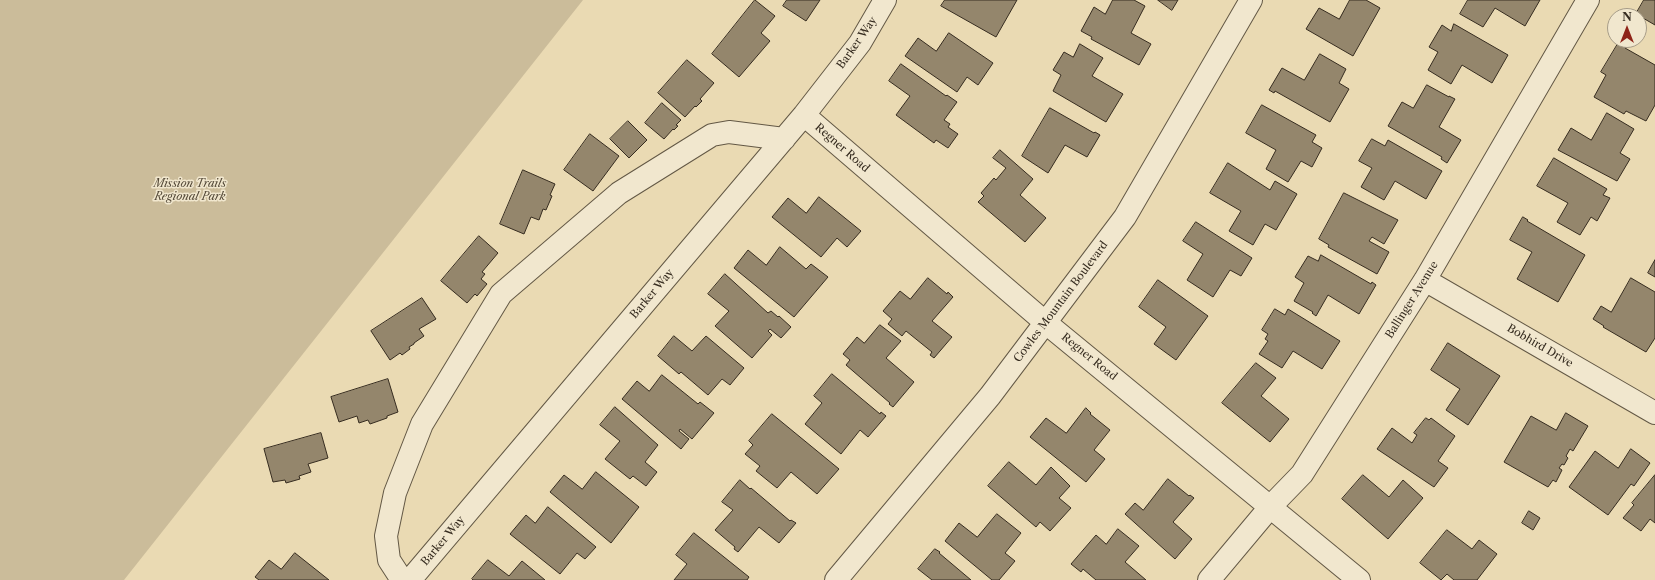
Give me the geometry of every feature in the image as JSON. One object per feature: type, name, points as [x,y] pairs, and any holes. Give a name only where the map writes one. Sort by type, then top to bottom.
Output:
[{"type":"street","name":"Barker Way","points":[[410,580],[804,115],[860,42],[885,0]]},
{"type":"street","name":"Cowles Mountain Boulevard","points":[[836,580],[990,396],[1125,217],[1251,0]]},
{"type":"street","name":"Ballinger Avenue","points":[[1209,580],[1271,506],[1302,474],[1425,280],[1588,0]]},
{"type":"street","name":"Regner Road","points":[[804,115],[1046,323],[1271,506],[1359,580]]},
{"type":"street","points":[[402,580],[389,560],[386,536],[396,493],[422,424],[501,294],[619,193],[712,135],[729,132],[784,139]]},
{"type":"street","name":"Bobhird Drive","points":[[1425,280],[1655,413]]},
{"type":"green space","name":"Mission Trails Regional Park","points":[[0,0],[583,0],[124,580],[0,580]]},
{"type":"building","points":[[755,0],[775,16],[761,33],[770,41],[739,77],[712,54]]},
{"type":"building","points":[[787,0],[820,0],[806,21],[783,6]]},
{"type":"building","points":[[945,0],[1017,0],[996,37],[941,6]]},
{"type":"building","points":[[1113,0],[1134,0],[1145,6],[1131,33],[1151,44],[1139,65],[1091,39],[1092,37],[1081,31],[1094,7],[1105,14]]},
{"type":"building","points":[[1158,0],[1178,0],[1172,10]]},
{"type":"building","points":[[1350,0],[1366,0],[1380,8],[1353,56],[1306,29],[1319,8],[1339,19]]},
{"type":"building","points":[[1468,0],[1540,0],[1525,26],[1495,8],[1483,27],[1460,14]]},
{"type":"building","points":[[1644,0],[1655,0],[1655,25],[1647,20],[1647,8],[1639,8]]},
{"type":"building","points":[[1454,24],[1508,55],[1492,83],[1462,65],[1451,84],[1428,70],[1438,52],[1429,47],[1442,25],[1451,31]]},
{"type":"building","points":[[949,33],[993,63],[978,85],[967,77],[957,92],[905,56],[918,38],[936,51]]},
{"type":"building","points":[[1080,44],[1103,58],[1092,76],[1123,94],[1106,122],[1053,91],[1061,75],[1053,70],[1064,52],[1073,57]]},
{"type":"building","points":[[1615,48],[1625,48],[1655,65],[1655,105],[1646,121],[1626,111],[1624,114],[1594,97],[1606,75],[1601,72]]},
{"type":"building","points":[[1320,54],[1346,69],[1339,83],[1349,89],[1330,122],[1275,91],[1274,93],[1269,90],[1282,68],[1304,80]]},
{"type":"building","points":[[687,60],[714,83],[700,99],[702,101],[685,117],[658,93]]},
{"type":"building","points":[[901,64],[946,96],[947,95],[957,102],[944,120],[950,124],[948,127],[958,134],[948,148],[936,140],[934,143],[896,115],[910,96],[889,81]]},
{"type":"building","points":[[1427,85],[1455,99],[1439,127],[1461,140],[1447,163],[1441,159],[1442,157],[1388,126],[1402,102],[1413,108]]},
{"type":"building","points":[[662,103],[681,120],[676,125],[678,126],[674,130],[673,129],[664,139],[645,123]]},
{"type":"building","points":[[1262,105],[1316,135],[1312,142],[1322,148],[1312,167],[1301,161],[1288,182],[1266,169],[1276,150],[1246,133]]},
{"type":"building","points":[[1050,108],[1100,135],[1087,157],[1065,145],[1048,173],[1022,156]]},
{"type":"building","points":[[1607,113],[1634,129],[1620,153],[1630,159],[1617,181],[1558,150],[1571,128],[1591,140]]},
{"type":"building","points":[[628,121],[647,140],[629,158],[610,139]]},
{"type":"building","points":[[590,134],[619,156],[593,191],[564,170]]},
{"type":"building","points":[[1372,139],[1385,146],[1388,140],[1442,171],[1426,199],[1395,181],[1384,200],[1361,187],[1372,168],[1359,161]]},
{"type":"building","points":[[1000,150],[1033,179],[1020,195],[1046,218],[1025,242],[978,202],[984,196],[981,193],[994,178],[996,180],[1006,168],[993,158]]},
{"type":"building","points":[[1554,158],[1607,189],[1603,195],[1610,198],[1597,221],[1591,217],[1580,235],[1557,222],[1568,203],[1537,186]]},
{"type":"building","points":[[1228,163],[1270,190],[1275,181],[1297,194],[1276,230],[1265,224],[1253,245],[1229,231],[1241,211],[1210,193]]},
{"type":"building","points":[[523,170],[555,184],[546,210],[543,209],[539,220],[531,217],[524,234],[500,224]]},
{"type":"building","points":[[1344,193],[1398,220],[1384,244],[1372,237],[1369,241],[1389,252],[1377,274],[1328,247],[1329,245],[1319,239]]},
{"type":"building","points":[[819,197],[861,231],[847,247],[837,238],[821,257],[772,217],[788,198],[806,213]]},
{"type":"building","points":[[1523,217],[1528,220],[1527,221],[1585,255],[1558,302],[1517,279],[1532,252],[1510,240]]},
{"type":"building","points":[[1196,222],[1252,258],[1241,276],[1230,270],[1213,297],[1187,280],[1203,254],[1183,241]]},
{"type":"building","points":[[479,236],[498,253],[482,272],[485,274],[481,279],[487,284],[477,296],[475,294],[467,303],[441,281]]},
{"type":"building","points":[[780,247],[806,269],[811,264],[828,277],[794,317],[734,268],[748,250],[766,265]]},
{"type":"building","points":[[1321,255],[1371,284],[1372,282],[1376,285],[1359,314],[1328,295],[1316,316],[1312,313],[1313,312],[1294,301],[1304,283],[1295,277],[1308,256],[1318,261]]},
{"type":"building","points":[[1655,260],[1655,277],[1648,273]]},
{"type":"building","points":[[725,274],[768,313],[771,311],[791,327],[781,338],[770,329],[768,331],[772,335],[752,358],[715,326],[729,311],[708,294]]},
{"type":"building","points":[[928,278],[947,294],[948,292],[953,297],[932,321],[952,337],[934,358],[930,355],[932,352],[906,331],[902,336],[888,324],[892,319],[883,311],[900,291],[910,299]]},
{"type":"building","points":[[1631,278],[1655,292],[1655,338],[1646,352],[1603,327],[1604,326],[1593,319],[1601,306],[1611,312]]},
{"type":"building","points":[[1158,280],[1208,316],[1176,360],[1154,344],[1166,327],[1139,307]]},
{"type":"building","points":[[422,298],[436,319],[419,329],[424,336],[409,347],[410,349],[402,355],[400,353],[390,360],[371,331]]},
{"type":"building","points":[[1275,309],[1285,315],[1288,309],[1340,341],[1322,369],[1293,351],[1282,368],[1259,354],[1268,341],[1265,339],[1268,334],[1262,330]]},
{"type":"building","points":[[880,325],[901,341],[886,358],[914,382],[893,407],[846,365],[850,360],[843,354],[857,337],[864,343]]},
{"type":"building","points":[[674,336],[692,351],[706,336],[744,368],[730,385],[722,379],[708,395],[681,372],[679,374],[658,356]]},
{"type":"building","points":[[1448,343],[1500,376],[1468,425],[1446,410],[1460,389],[1431,370]]},
{"type":"building","points":[[1256,363],[1276,378],[1261,396],[1289,419],[1270,442],[1222,403]]},
{"type":"building","points":[[832,374],[880,414],[881,412],[886,416],[868,437],[860,430],[841,454],[805,424],[822,403],[814,396]]},
{"type":"building","points":[[662,375],[698,404],[700,402],[714,413],[692,439],[680,429],[679,431],[689,439],[681,449],[622,399],[637,381],[649,391]]},
{"type":"building","points":[[388,379],[398,412],[370,424],[368,420],[359,423],[357,416],[339,422],[331,397]]},
{"type":"building","points":[[615,407],[658,445],[645,462],[657,472],[646,486],[633,476],[630,479],[605,459],[620,441],[600,425]]},
{"type":"building","points":[[1086,408],[1091,413],[1090,414],[1110,430],[1094,450],[1105,459],[1086,482],[1030,437],[1046,418],[1066,433]]},
{"type":"building","points":[[1566,413],[1588,426],[1573,451],[1570,449],[1566,456],[1568,458],[1564,465],[1562,464],[1559,468],[1562,470],[1556,482],[1553,480],[1548,487],[1504,462],[1531,416],[1556,430]]},
{"type":"building","points":[[772,414],[839,469],[817,494],[791,472],[777,488],[756,471],[760,466],[745,454],[753,445],[749,441]]},
{"type":"building","points":[[1426,418],[1429,420],[1431,418],[1455,436],[1438,461],[1448,468],[1434,487],[1377,449],[1392,428],[1412,443],[1417,435],[1414,433]]},
{"type":"building","points":[[321,433],[328,458],[308,464],[311,472],[299,476],[300,479],[286,483],[285,480],[273,482],[264,449]]},
{"type":"building","points":[[1631,449],[1650,463],[1634,486],[1631,484],[1608,515],[1569,487],[1595,451],[1618,468]]},
{"type":"building","points":[[1009,462],[1036,485],[1051,467],[1070,486],[1059,498],[1071,508],[1050,531],[1040,522],[1036,527],[988,486]]},
{"type":"building","points":[[596,472],[639,507],[611,543],[550,492],[564,475],[582,489]]},
{"type":"building","points":[[1363,475],[1389,497],[1403,480],[1423,498],[1388,539],[1342,499]]},
{"type":"building","points":[[1655,475],[1655,523],[1650,519],[1641,531],[1623,518],[1634,505],[1632,503]]},
{"type":"building","points":[[1168,479],[1189,496],[1190,495],[1194,498],[1173,522],[1192,539],[1175,559],[1125,514],[1135,503],[1143,510]]},
{"type":"building","points":[[740,480],[790,521],[791,520],[796,523],[779,543],[759,527],[738,552],[734,549],[735,547],[715,530],[733,510],[722,502]]},
{"type":"building","points":[[548,507],[596,547],[585,559],[577,553],[560,574],[510,534],[526,515],[535,523]]},
{"type":"building","points":[[1529,511],[1540,518],[1533,530],[1522,523]]},
{"type":"building","points":[[997,514],[1021,533],[1005,553],[1015,561],[999,580],[992,580],[945,541],[959,523],[977,537]]},
{"type":"building","points":[[1118,529],[1139,546],[1125,562],[1146,580],[1096,580],[1083,569],[1081,572],[1071,564],[1096,535],[1106,544]]},
{"type":"building","points":[[1447,530],[1472,549],[1479,540],[1497,554],[1477,580],[1454,580],[1447,574],[1441,580],[1420,563]]},
{"type":"building","points":[[694,533],[749,577],[747,580],[674,580],[687,564],[676,555]]},
{"type":"building","points":[[935,549],[971,580],[932,580],[918,569]]},
{"type":"building","points":[[295,553],[329,580],[259,580],[255,577],[269,560],[281,569]]},
{"type":"building","points":[[488,560],[509,576],[522,561],[545,580],[473,580],[472,579]]}]
